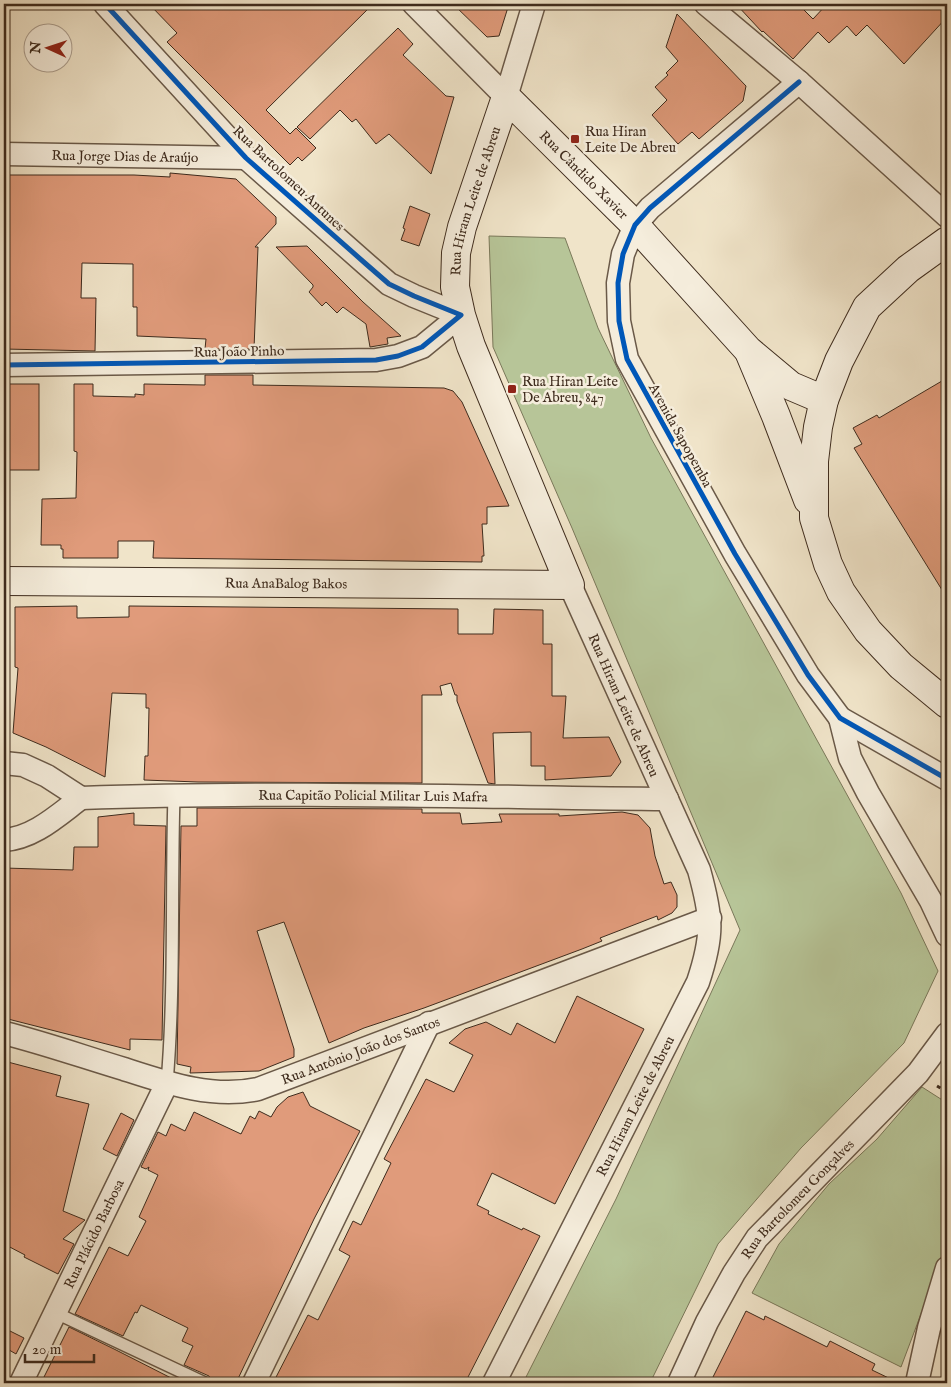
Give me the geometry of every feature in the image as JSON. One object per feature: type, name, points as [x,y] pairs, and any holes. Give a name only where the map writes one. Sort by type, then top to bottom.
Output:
[{"type":"main road","name":"Rua Cândido Xavier","points":[[506,97],[635,225],[748,350],[791,386],[824,400]]},
{"type":"main road","name":"Rua Hiram Leite de Abreu","points":[[506,97],[462,226],[456,253],[455,287],[461,316],[482,374],[570,584]]},
{"type":"main road","points":[[814,518],[814,461],[818,427],[824,400],[838,361],[867,307],[908,269],[947,241]]},
{"type":"main road","points":[[748,350],[780,424],[814,518],[828,564],[841,592],[868,631],[901,666],[947,702]]},
{"type":"main road","name":"Rua AnaBalog Bakos","points":[[4,581],[570,584]]},
{"type":"street","name":"Rua Bartolomeu Antunes","points":[[105,4],[246,158],[389,284],[461,316]]},
{"type":"street","name":"Rua Cândido Xavier","points":[[414,4],[506,97]]},
{"type":"street","name":"Rua Hiram Leite de Abreu","points":[[506,97],[534,4]]},
{"type":"street","points":[[706,4],[799,82],[947,216]]},
{"type":"street","name":"Avenida Sapopemba","points":[[799,82],[650,208],[635,225],[623,254],[618,283],[619,320],[627,359],[735,554],[808,675],[840,718],[947,779]]},
{"type":"street","name":"Rua Jorge Dias de Araújo","points":[[4,154],[246,158]]},
{"type":"street","name":"Rua João Pinho","points":[[4,365],[376,360],[398,356],[422,347],[461,316]]},
{"type":"street","name":"Rua Hiram Leite de Abreu","points":[[494,1383],[698,982],[707,954],[710,935],[707,899],[699,870],[570,584]]},
{"type":"street","points":[[840,718],[850,758],[868,793],[931,901],[947,935]]},
{"type":"street","points":[[4,763],[23,765],[47,776],[81,798],[44,825],[27,834],[11,840],[4,840]]},
{"type":"street","name":"Rua Capitão Policial Militar Luis Mafra","points":[[81,798],[174,795],[338,795],[667,799]]},
{"type":"street","name":"Rua Antônio João dos Santos","points":[[4,1033],[168,1083],[200,1090],[228,1093],[251,1090],[710,918]]},
{"type":"street","points":[[254,1383],[429,1023]]},
{"type":"street","name":"Rua Bartolomeu Gonçalves","points":[[679,1383],[707,1322],[734,1273],[757,1238],[918,1073],[947,1034]]},
{"type":"street","name":"Rua Plácido Barbosa","points":[[21,1383],[168,1083]]},
{"type":"street","points":[[917,1383],[929,1328],[947,1268]]},
{"type":"lane","points":[[168,1083],[172,994],[174,795]]},
{"type":"lane","points":[[56,1313],[205,1383]]},
{"type":"green space","points":[[489,236],[565,238],[598,328],[651,438],[901,893],[938,971],[904,1043],[801,1148],[718,1244],[650,1383],[523,1383],[616,1199],[740,930],[572,528],[493,347]]},
{"type":"green space","points":[[922,1087],[947,1103],[947,1245],[901,1367],[752,1293],[779,1244],[829,1184],[877,1139]]},
{"type":"building","points":[[149,4],[373,4],[266,110],[290,134],[296,128],[316,148],[302,161],[298,157],[290,165],[167,42],[177,33]]},
{"type":"building","points":[[453,4],[509,4],[499,36],[487,37]]},
{"type":"building","points":[[736,4],[798,4],[813,19],[827,4],[947,4],[947,17],[904,64],[867,25],[856,36],[847,26],[829,43],[818,32],[793,59],[762,32]]},
{"type":"building","points":[[677,14],[746,86],[743,101],[699,139],[692,132],[678,144],[652,115],[667,100],[655,87],[668,75],[666,73],[678,61],[666,47]]},
{"type":"building","points":[[398,28],[413,44],[403,55],[446,96],[454,97],[431,174],[389,134],[376,144],[356,119],[352,122],[340,110],[310,139],[297,127]]},
{"type":"building","points":[[170,173],[236,179],[276,217],[276,224],[255,247],[258,247],[254,349],[205,349],[206,339],[137,336],[137,307],[133,307],[133,264],[82,263],[81,298],[96,298],[95,351],[4,349],[4,175],[134,175],[170,177]]},
{"type":"building","points":[[410,206],[430,214],[419,246],[401,240]]},
{"type":"building","points":[[307,246],[363,302],[401,336],[387,338],[388,344],[370,347],[366,324],[343,307],[337,313],[326,302],[322,306],[309,292],[313,285],[276,247]]},
{"type":"building","points":[[205,375],[253,375],[253,385],[444,388],[453,391],[462,402],[509,506],[487,507],[487,524],[482,524],[484,556],[482,556],[482,562],[153,558],[154,541],[118,541],[118,558],[63,558],[61,545],[41,545],[42,499],[76,498],[77,452],[74,451],[74,384],[93,384],[93,396],[135,397],[135,394],[144,395],[144,384],[205,385]]},
{"type":"building","points":[[947,378],[947,598],[854,448],[862,444],[853,428],[877,415],[879,418]]},
{"type":"building","points":[[4,384],[39,384],[39,470],[4,470]]},
{"type":"building","points":[[77,606],[77,618],[129,617],[129,606],[458,609],[458,634],[493,634],[494,609],[543,610],[543,644],[552,644],[552,696],[566,696],[563,738],[609,737],[621,762],[611,776],[545,780],[545,766],[531,766],[531,732],[493,733],[495,784],[488,783],[451,683],[440,686],[442,695],[422,695],[422,783],[144,780],[145,756],[148,756],[149,708],[146,708],[146,694],[112,693],[105,777],[46,747],[13,733],[18,668],[15,667],[15,607]]},
{"type":"building","points":[[197,808],[422,809],[422,813],[460,813],[462,824],[502,822],[499,814],[559,814],[559,816],[622,812],[638,815],[650,828],[655,856],[664,884],[671,882],[677,895],[677,907],[672,913],[658,920],[657,916],[600,938],[602,941],[582,949],[424,1008],[364,1028],[329,1043],[284,922],[257,931],[294,1049],[294,1057],[259,1071],[190,1073],[191,1067],[177,1064],[181,826],[197,826]]},
{"type":"building","points":[[134,813],[134,825],[166,826],[162,1040],[130,1039],[130,1050],[4,1018],[4,868],[73,870],[74,847],[98,847],[98,817]]},
{"type":"building","points":[[577,996],[644,1029],[555,1204],[492,1173],[477,1205],[489,1211],[488,1214],[540,1236],[465,1383],[273,1383],[308,1315],[318,1320],[350,1256],[339,1250],[353,1221],[361,1225],[391,1163],[384,1159],[426,1079],[454,1092],[473,1055],[449,1043],[465,1029],[486,1022],[511,1035],[517,1023],[555,1043]]},
{"type":"building","points":[[4,1061],[61,1076],[56,1096],[89,1104],[63,1211],[85,1220],[63,1239],[74,1244],[58,1274],[24,1257],[25,1255],[4,1244]]},
{"type":"building","points":[[303,1092],[310,1106],[360,1131],[314,1219],[236,1383],[212,1383],[209,1376],[184,1365],[193,1346],[182,1341],[188,1328],[141,1305],[137,1313],[135,1312],[123,1336],[75,1314],[109,1247],[128,1256],[146,1221],[139,1217],[158,1175],[148,1170],[149,1167],[146,1169],[141,1167],[158,1132],[166,1136],[171,1124],[185,1131],[194,1112],[241,1134],[250,1116],[255,1119],[259,1111],[271,1117],[277,1107],[288,1097]]},
{"type":"building","points":[[121,1113],[134,1120],[117,1156],[103,1149]]},
{"type":"building","points":[[746,1311],[764,1320],[765,1316],[827,1347],[830,1341],[875,1364],[872,1370],[899,1383],[710,1383]]},
{"type":"building","points":[[69,1327],[177,1381],[178,1379],[188,1383],[41,1383]]},
{"type":"building","points":[[4,1328],[24,1338],[16,1354],[4,1347]]},
{"type":"cycle path","points":[[4,365],[376,360],[398,356],[422,347],[461,315],[389,284],[366,264],[246,158],[105,4]]},
{"type":"cycle path","points":[[799,82],[650,208],[635,225],[623,254],[618,283],[619,321],[627,359],[735,554],[808,675],[840,718],[947,779]]},
{"type":"place","name":"Rua Hiran Leite De Abreu","points":[[575,139]]},
{"type":"place","name":"Rua Hiran Leite De Abreu, 847","points":[[512,389]]}]
